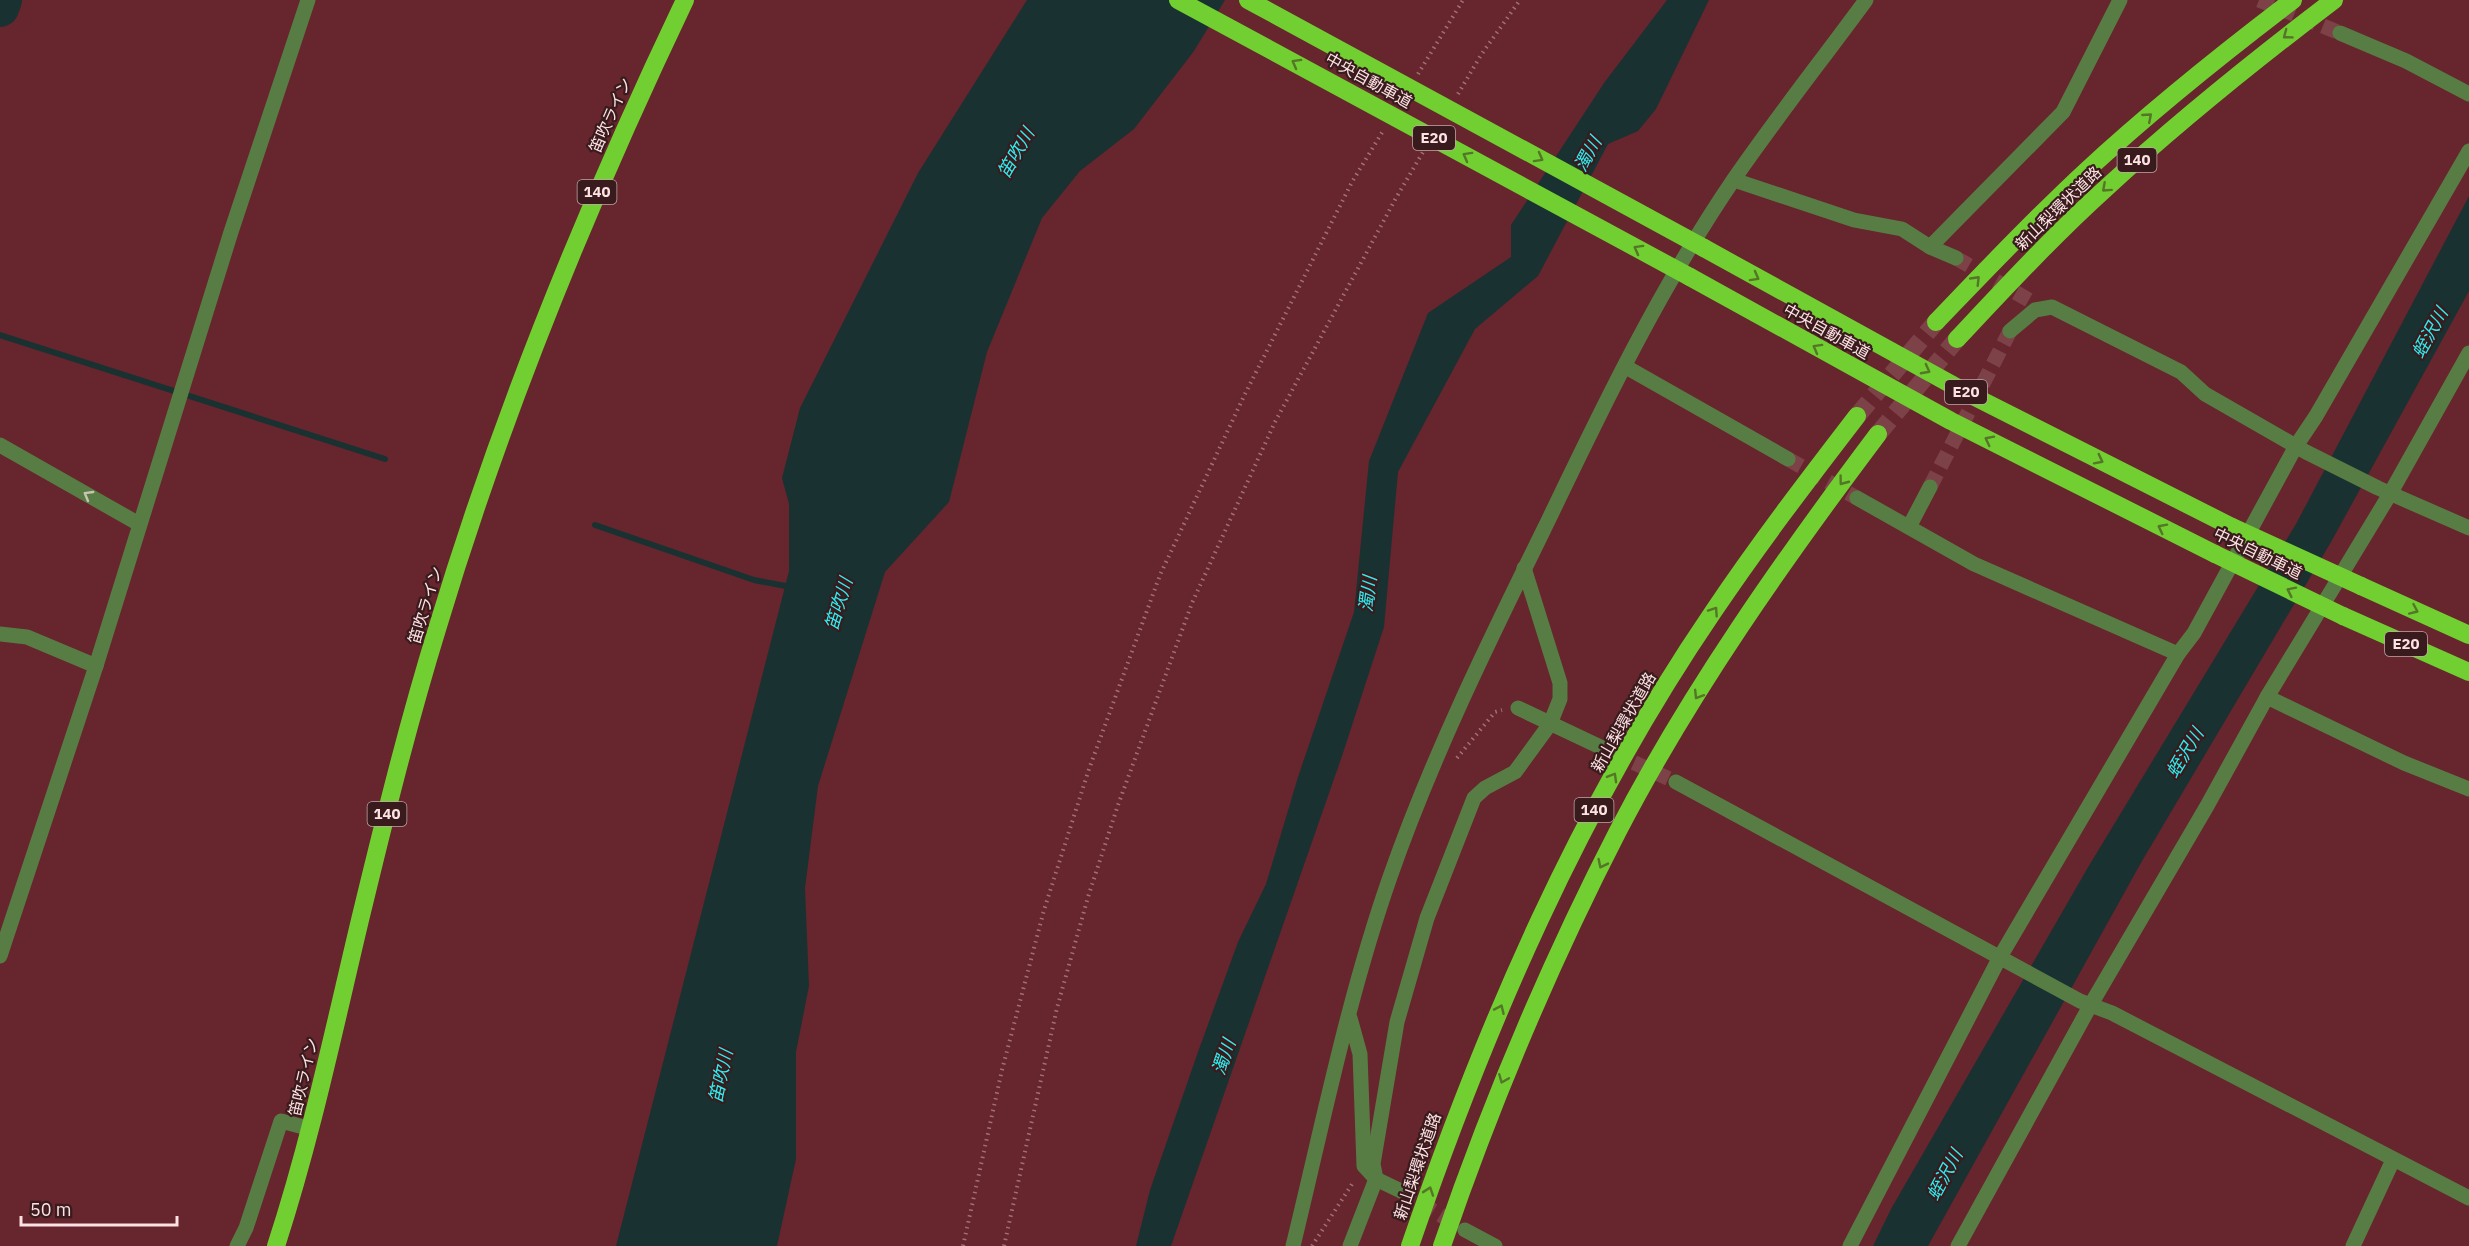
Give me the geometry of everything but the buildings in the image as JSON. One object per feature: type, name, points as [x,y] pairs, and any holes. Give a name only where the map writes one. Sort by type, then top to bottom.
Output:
[{"type":"highway","name":"笛吹ライン","points":[[276,1246],[311,1129],[360,918],[404,747],[437,627],[480,492],[561,278],[632,112],[685,0]]},
{"type":"highway","name":"中央自動車道","points":[[1178,0],[1951,421],[2215,555],[2343,616],[2469,672]]},
{"type":"highway","name":"中央自動車道","points":[[1248,0],[1967,393],[2232,527],[2469,635]]},
{"type":"highway","name":"新山梨環状道路","points":[[1936,322],[2009,245],[2087,170],[2167,101],[2293,0]]},
{"type":"highway","name":"新山梨環状道路","points":[[1957,339],[2103,190],[2197,108],[2334,0]]},
{"type":"highway","name":"新山梨環状道路","points":[[1410,1246],[1449,1132],[1493,1024],[1543,913],[1595,809],[1652,710],[1712,613],[1784,511],[1857,416]]},
{"type":"highway","name":"140","points":[[1442,1246],[1479,1140],[1519,1041],[1619,830],[1679,725],[1741,627],[1809,526],[1878,434]]},
{"type":"street","points":[[0,956],[96,666],[139,524],[193,361],[231,232],[308,0]]},
{"type":"street","points":[[1293,1246],[1359,974],[1390,877],[1424,788],[1479,663],[1602,409],[1666,289],[1734,180],[1866,0]]},
{"type":"street","points":[[1930,247],[2063,111],[2120,0]]},
{"type":"street","points":[[2340,33],[2406,61],[2469,94]]},
{"type":"street","points":[[1850,1246],[2005,960],[2101,789],[2178,654],[2194,633],[2301,449],[2316,416],[2469,151]]},
{"type":"street","points":[[1734,180],[1854,219],[1902,230],[1930,247],[1956,258]]},
{"type":"street","points":[[2010,331],[2032,305],[2052,307],[2181,372],[2205,394],[2301,449],[2384,491],[2469,528]]},
{"type":"street","points":[[1958,1246],[2085,1004],[2207,806],[2384,491],[2469,353]]},
{"type":"street","points":[[1626,367],[1788,459]]},
{"type":"street","points":[[0,445],[139,524]]},
{"type":"street","points":[[1909,527],[1930,487]]},
{"type":"street","points":[[1857,498],[1974,564],[2178,654]]},
{"type":"street","points":[[1350,1246],[1376,1179],[1373,1164],[1397,1022],[1427,918],[1474,798],[1485,788],[1515,772],[1550,724],[1560,699],[1560,683],[1524,568]]},
{"type":"street","points":[[0,634],[27,637],[96,666]]},
{"type":"street","points":[[2267,697],[2404,763],[2469,789]]},
{"type":"street","points":[[1518,708],[1611,752]]},
{"type":"street","points":[[1676,782],[2085,1004],[2112,1013],[2469,1198]]},
{"type":"street","points":[[1349,1016],[1360,1054],[1364,1166],[1376,1179],[1401,1191]]},
{"type":"street","points":[[237,1246],[246,1228],[281,1121],[311,1129]]},
{"type":"street","points":[[2354,1246],[2393,1160]]},
{"type":"street","points":[[1465,1230],[1495,1246]]},
{"type":"path","points":[[1414,81],[1463,0]]},
{"type":"path","points":[[1457,96],[1481,55],[1520,0]]},
{"type":"path","points":[[963,1246],[1002,1070],[1044,910],[1089,769],[1160,575],[1255,375],[1352,182],[1389,122]]},
{"type":"path","points":[[1004,1246],[1057,1008],[1088,897],[1118,805],[1192,603],[1275,422],[1426,147]]},
{"type":"path","points":[[1452,765],[1495,712],[1518,708]]},
{"type":"path","points":[[1312,1246],[1364,1166]]},
{"type":"water","name":"笛吹川","points":[[1027,0],[1225,0],[1194,51],[1134,129],[1080,171],[1042,218],[987,352],[949,502],[885,572],[818,786],[805,888],[809,986],[796,1052],[796,1159],[777,1246],[616,1246],[789,571],[789,504],[782,478],[800,408],[918,173]]},
{"type":"water","name":"濁川","points":[[1667,0],[1709,0],[1656,109],[1638,131],[1608,144],[1538,276],[1475,329],[1398,472],[1384,627],[1342,756],[1171,1246],[1136,1246],[1150,1190],[1198,1052],[1238,942],[1266,884],[1298,777],[1354,612],[1369,461],[1428,313],[1511,257],[1511,225],[1604,83]]},
{"type":"water","name":"蛭沢川","points":[[2469,196],[2469,291],[2331,542],[2142,861],[1928,1246],[1873,1246],[1891,1209],[2087,869],[2296,524]]},
{"type":"waterway","points":[[0,8],[3,0]]},
{"type":"waterway","points":[[0,335],[385,459]]},
{"type":"waterway","points":[[595,525],[754,580],[791,587]]},
{"type":"tunnel","points":[[2259,0],[2340,33]]},
{"type":"tunnel","points":[[1956,258],[2029,300]]},
{"type":"tunnel","points":[[1857,416],[1936,322]]},
{"type":"tunnel","points":[[1930,487],[2010,331]]},
{"type":"tunnel","points":[[1878,434],[1957,339]]},
{"type":"tunnel","points":[[1788,459],[1857,498]]},
{"type":"tunnel","points":[[1613,753],[1676,782]]},
{"type":"tunnel","points":[[1401,1191],[1460,1227]]}]
